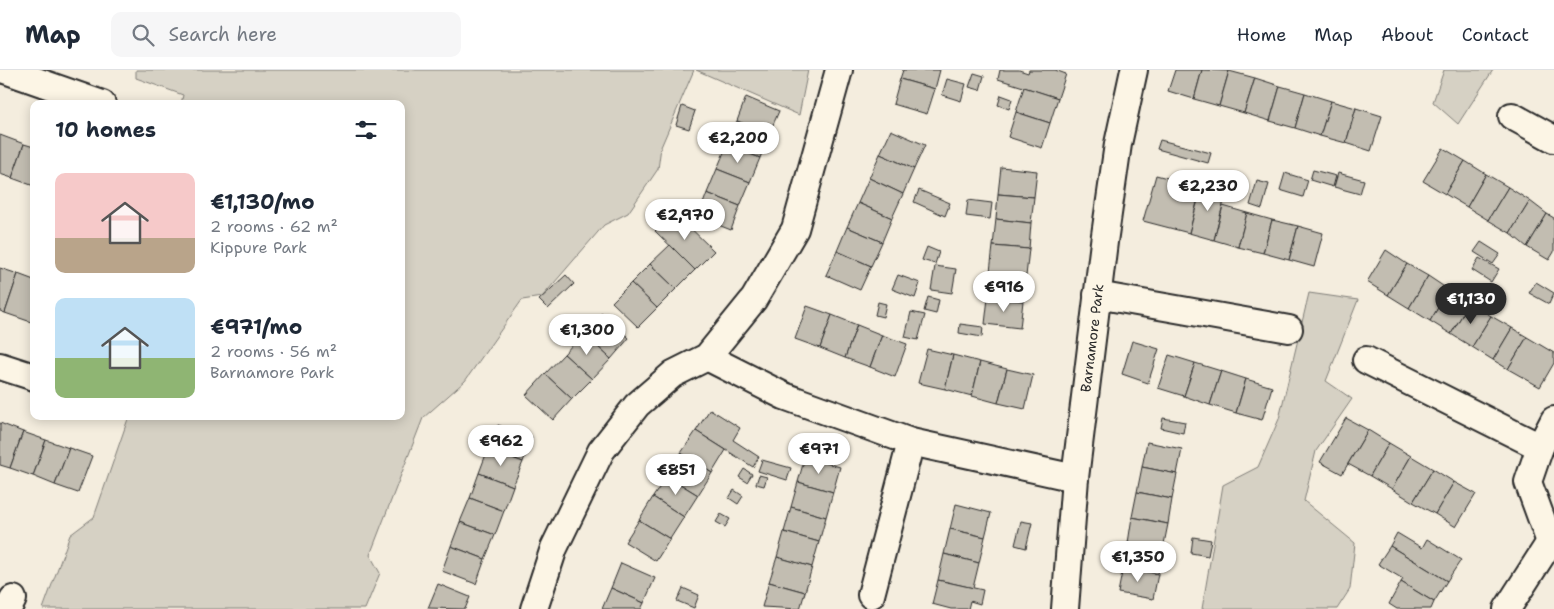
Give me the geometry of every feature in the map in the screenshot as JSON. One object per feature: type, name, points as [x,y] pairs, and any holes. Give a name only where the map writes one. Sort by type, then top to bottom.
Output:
[{"type":"street","points":[[5,70],[91,100]]},
{"type":"street","points":[[534,609],[554,548],[601,450],[637,405],[673,374],[707,357],[754,299],[795,229],[840,70]]},
{"type":"street","name":"Barnamore Park","points":[[1065,609],[1075,478],[1098,295],[1118,144],[1134,70]]},
{"type":"street","points":[[1512,116],[1554,139]]},
{"type":"street","points":[[1098,295],[1289,329]]},
{"type":"street","points":[[707,357],[784,396],[911,442],[1075,478]]},
{"type":"street","points":[[1366,360],[1540,447]]},
{"type":"street","points":[[0,366],[30,376]]},
{"type":"street","points":[[1507,609],[1552,543],[1528,482],[1540,447],[1554,420]]},
{"type":"street","points":[[872,595],[911,442]]},
{"type":"shaded area","points":[[136,70],[694,70],[661,147],[658,169],[628,213],[604,225],[542,297],[522,300],[465,381],[423,418],[370,555],[380,573],[365,609],[43,609],[70,535],[94,517],[128,420],[405,420],[405,100],[182,100],[183,95],[136,78]]},
{"type":"shaded area","points":[[696,70],[808,70],[799,115]]},
{"type":"shaded area","points":[[1444,70],[1493,70],[1458,124],[1433,102]]},
{"type":"shaded area","points":[[1309,293],[1358,300],[1326,381],[1352,399],[1316,451],[1304,501],[1355,543],[1350,589],[1337,609],[1202,609],[1223,485],[1258,467],[1279,419]]},
{"type":"building","points":[[903,70],[940,70],[935,89],[900,79]]},
{"type":"building","points":[[1000,70],[1019,70],[1028,73],[1029,70],[1055,70],[1066,74],[1058,98],[998,79]]},
{"type":"building","points":[[1175,70],[1202,70],[1194,99],[1168,91]]},
{"type":"building","points":[[1202,70],[1229,71],[1219,106],[1194,99]]},
{"type":"building","points":[[1229,71],[1255,78],[1244,113],[1219,106]]},
{"type":"building","points":[[974,73],[984,76],[980,90],[969,87]]},
{"type":"building","points":[[1255,78],[1280,86],[1270,121],[1244,113]]},
{"type":"building","points":[[900,79],[935,89],[927,114],[893,104]]},
{"type":"building","points":[[947,79],[966,84],[961,101],[942,95]]},
{"type":"building","points":[[1280,86],[1305,93],[1295,128],[1270,121]]},
{"type":"building","points":[[1024,87],[1058,98],[1050,123],[1016,112]]},
{"type":"building","points":[[1305,93],[1331,101],[1320,136],[1295,128]]},
{"type":"building","points":[[1001,95],[1012,99],[1009,109],[998,105]]},
{"type":"building","points":[[746,97],[779,111],[769,134],[737,121]]},
{"type":"building","points":[[1331,101],[1356,108],[1346,143],[1320,136]]},
{"type":"building","points":[[682,106],[695,111],[689,129],[676,125]]},
{"type":"building","points":[[1356,108],[1382,116],[1371,151],[1346,143]]},
{"type":"building","points":[[1016,112],[1050,123],[1042,148],[1008,137]]},
{"type":"building","points":[[737,121],[769,134],[760,158],[727,145]]},
{"type":"building","points":[[891,130],[925,145],[914,169],[880,154]]},
{"type":"building","points":[[0,135],[24,144],[12,178],[0,174]]},
{"type":"building","points":[[1160,140],[1211,153],[1208,163],[1157,149]]},
{"type":"building","points":[[24,144],[30,146],[30,185],[12,178]]},
{"type":"building","points":[[727,145],[760,158],[750,182],[717,169]]},
{"type":"building","points":[[1443,148],[1465,161],[1445,194],[1423,181]]},
{"type":"building","points":[[880,154],[914,169],[903,194],[869,178]]},
{"type":"building","points":[[1465,161],[1486,174],[1467,207],[1445,194]]},
{"type":"building","points":[[1001,167],[1037,171],[1034,197],[998,194]]},
{"type":"building","points":[[717,169],[750,182],[740,206],[707,193]]},
{"type":"building","points":[[1313,170],[1336,176],[1333,187],[1310,180]]},
{"type":"building","points":[[1285,173],[1308,180],[1303,197],[1280,190]]},
{"type":"building","points":[[1338,173],[1364,180],[1360,194],[1334,187]]},
{"type":"building","points":[[1486,174],[1508,187],[1488,220],[1467,207]]},
{"type":"building","points":[[1156,175],[1201,187],[1189,233],[1143,221]]},
{"type":"building","points":[[869,178],[903,194],[892,218],[858,203]]},
{"type":"building","points":[[1257,181],[1269,184],[1262,209],[1250,205]]},
{"type":"building","points":[[1206,183],[1227,189],[1214,240],[1189,233],[1198,200],[1202,201]]},
{"type":"building","points":[[1508,187],[1530,201],[1510,233],[1488,220]]},
{"type":"building","points":[[919,190],[950,203],[945,216],[914,202]]},
{"type":"building","points":[[707,193],[740,206],[731,230],[698,217]]},
{"type":"building","points":[[998,194],[1034,197],[1031,223],[996,219]]},
{"type":"building","points":[[968,200],[992,203],[990,219],[966,216]]},
{"type":"building","points":[[1530,201],[1547,214],[1527,247],[1510,233]]},
{"type":"building","points":[[858,203],[892,218],[882,242],[847,227]]},
{"type":"building","points":[[1223,206],[1247,213],[1238,247],[1214,240]]},
{"type":"building","points":[[674,212],[714,251],[695,270],[655,231]]},
{"type":"building","points":[[1247,213],[1272,220],[1263,253],[1238,247]]},
{"type":"building","points":[[1547,214],[1554,218],[1554,252],[1549,260],[1527,247]]},
{"type":"building","points":[[996,219],[1031,223],[1029,249],[993,246]]},
{"type":"building","points":[[1272,220],[1298,226],[1289,260],[1263,253]]},
{"type":"building","points":[[1298,226],[1323,233],[1314,267],[1289,260]]},
{"type":"building","points":[[847,227],[882,242],[871,266],[837,251]]},
{"type":"building","points":[[1481,242],[1500,254],[1493,264],[1474,252]]},
{"type":"building","points":[[670,245],[695,270],[676,289],[650,264]]},
{"type":"building","points":[[993,246],[1029,249],[1026,276],[990,272]]},
{"type":"building","points":[[927,247],[939,252],[935,264],[922,260]]},
{"type":"building","points":[[1386,250],[1407,264],[1388,295],[1367,282]]},
{"type":"building","points":[[837,251],[871,266],[860,290],[826,275]]},
{"type":"building","points":[[1479,258],[1499,269],[1491,282],[1472,270]]},
{"type":"building","points":[[650,264],[676,289],[657,308],[631,283]]},
{"type":"building","points":[[1407,264],[1428,276],[1409,308],[1388,295]]},
{"type":"building","points":[[935,266],[956,269],[952,293],[931,290]]},
{"type":"building","points":[[0,268],[18,274],[5,313],[0,311]]},
{"type":"building","points":[[990,272],[1026,276],[1023,301],[988,298]]},
{"type":"building","points":[[18,274],[30,278],[30,322],[5,313]]},
{"type":"building","points":[[566,275],[574,284],[548,309],[539,300]]},
{"type":"building","points":[[898,275],[920,283],[915,298],[892,289]]},
{"type":"building","points":[[1428,276],[1449,290],[1430,321],[1409,308]]},
{"type":"building","points":[[1536,282],[1554,293],[1549,304],[1529,293]]},
{"type":"building","points":[[631,283],[657,308],[638,327],[612,302]]},
{"type":"building","points":[[1449,290],[1470,302],[1451,334],[1430,321]]},
{"type":"building","points":[[928,297],[939,300],[936,314],[924,311]]},
{"type":"building","points":[[988,298],[1023,301],[1020,328],[985,324]]},
{"type":"building","points":[[878,302],[886,304],[883,317],[875,315]]},
{"type":"building","points":[[1470,302],[1491,316],[1472,347],[1451,334]]},
{"type":"building","points":[[807,306],[832,315],[820,348],[795,339]]},
{"type":"building","points":[[911,312],[925,315],[918,340],[905,337]]},
{"type":"building","points":[[602,313],[629,338],[611,359],[583,333]]},
{"type":"building","points":[[832,315],[857,325],[845,358],[820,348]]},
{"type":"building","points":[[1491,316],[1512,328],[1493,360],[1472,347]]},
{"type":"building","points":[[960,324],[983,327],[982,337],[959,333]]},
{"type":"building","points":[[857,325],[882,335],[870,367],[845,358]]},
{"type":"building","points":[[1512,328],[1527,337],[1508,369],[1493,360]]},
{"type":"building","points":[[583,333],[611,359],[592,379],[564,354]]},
{"type":"building","points":[[882,335],[907,344],[895,377],[870,367]]},
{"type":"building","points":[[1527,337],[1554,353],[1554,363],[1540,387],[1508,369]]},
{"type":"building","points":[[1132,341],[1159,349],[1148,383],[1122,374]]},
{"type":"building","points":[[927,349],[953,355],[945,389],[918,383]]},
{"type":"building","points":[[564,354],[592,379],[572,399],[545,374]]},
{"type":"building","points":[[953,355],[980,362],[972,396],[945,389]]},
{"type":"building","points":[[1169,355],[1195,363],[1184,396],[1158,388]]},
{"type":"building","points":[[980,362],[1007,369],[998,403],[972,396]]},
{"type":"building","points":[[1195,363],[1221,371],[1210,405],[1184,396]]},
{"type":"building","points":[[1007,369],[1033,375],[1025,409],[998,403]]},
{"type":"building","points":[[1221,371],[1246,379],[1236,413],[1210,405]]},
{"type":"building","points":[[545,374],[572,399],[553,420],[526,395]]},
{"type":"building","points":[[1246,379],[1272,387],[1262,420],[1236,413]]},
{"type":"building","points":[[710,409],[740,428],[733,440],[759,457],[753,467],[696,431]]},
{"type":"building","points":[[1163,418],[1185,422],[1183,433],[1161,428]]},
{"type":"building","points":[[1346,418],[1368,430],[1342,474],[1320,462]]},
{"type":"building","points":[[0,423],[23,432],[10,468],[0,465]]},
{"type":"building","points":[[498,425],[532,437],[523,462],[488,449]]},
{"type":"building","points":[[1368,430],[1389,443],[1370,476],[1348,464]]},
{"type":"building","points":[[696,431],[726,450],[712,473],[681,453]]},
{"type":"building","points":[[23,432],[46,440],[33,476],[10,468]]},
{"type":"building","points":[[46,440],[69,448],[55,485],[33,476]]},
{"type":"building","points":[[1147,442],[1182,449],[1177,474],[1142,467]]},
{"type":"building","points":[[1389,443],[1411,456],[1392,489],[1370,476]]},
{"type":"building","points":[[69,448],[92,456],[78,493],[55,485]]},
{"type":"building","points":[[488,449],[523,462],[513,486],[479,473]]},
{"type":"building","points":[[681,453],[712,473],[698,495],[667,476]]},
{"type":"building","points":[[1411,456],[1433,469],[1413,502],[1392,489]]},
{"type":"building","points":[[805,457],[840,467],[833,492],[798,482]]},
{"type":"building","points":[[762,460],[791,468],[787,480],[758,471]]},
{"type":"building","points":[[1142,467],[1177,474],[1172,499],[1137,492]]},
{"type":"building","points":[[744,469],[752,474],[747,482],[739,477]]},
{"type":"building","points":[[1433,469],[1454,482],[1435,514],[1413,502]]},
{"type":"building","points":[[479,473],[513,486],[504,511],[470,498]]},
{"type":"building","points":[[759,475],[767,477],[764,486],[756,484]]},
{"type":"building","points":[[667,476],[698,495],[684,517],[653,497]]},
{"type":"building","points":[[798,482],[833,492],[826,517],[791,507]]},
{"type":"building","points":[[1454,482],[1476,494],[1456,527],[1435,514]]},
{"type":"building","points":[[734,490],[743,496],[738,504],[729,498]]},
{"type":"building","points":[[1137,492],[1172,499],[1168,524],[1132,517]]},
{"type":"building","points":[[653,497],[684,517],[670,539],[639,520]]},
{"type":"building","points":[[470,498],[504,511],[495,535],[460,522]]},
{"type":"building","points":[[956,504],[991,513],[985,537],[950,529]]},
{"type":"building","points":[[791,507],[826,517],[819,542],[784,532]]},
{"type":"building","points":[[721,514],[730,519],[725,527],[716,522]]},
{"type":"building","points":[[1132,517],[1168,524],[1163,549],[1128,543]]},
{"type":"building","points":[[639,520],[670,539],[656,561],[625,542]]},
{"type":"building","points":[[1021,521],[1032,523],[1026,548],[1015,545]]},
{"type":"building","points":[[460,522],[495,535],[485,559],[451,546]]},
{"type":"building","points":[[950,529],[985,537],[979,563],[944,554]]},
{"type":"building","points":[[784,532],[819,542],[812,567],[777,557]]},
{"type":"building","points":[[1397,533],[1422,548],[1427,539],[1461,560],[1447,581],[1390,546]]},
{"type":"building","points":[[1193,537],[1211,540],[1208,556],[1191,553]]},
{"type":"building","points":[[1128,543],[1163,549],[1158,574],[1123,567]]},
{"type":"building","points":[[451,546],[485,559],[476,584],[442,571]]},
{"type":"building","points":[[1390,546],[1447,581],[1434,602],[1401,582],[1403,579],[1378,564]]},
{"type":"building","points":[[944,554],[979,563],[973,588],[938,580]]},
{"type":"building","points":[[777,557],[812,567],[805,592],[769,582]]},
{"type":"building","points":[[621,563],[655,578],[644,603],[611,588]]},
{"type":"building","points":[[1123,567],[1158,574],[1153,599],[1118,593]]},
{"type":"building","points":[[938,580],[983,590],[980,604],[970,601],[968,609],[951,609],[932,604]]},
{"type":"building","points":[[769,582],[805,592],[800,609],[762,607]]},
{"type":"building","points":[[1401,582],[1434,602],[1431,609],[1397,609],[1389,604]]},
{"type":"building","points":[[438,584],[470,597],[465,609],[428,608]]},
{"type":"building","points":[[611,588],[644,603],[641,609],[602,609]]},
{"type":"building","points":[[683,588],[699,595],[694,608],[677,601]]}]
